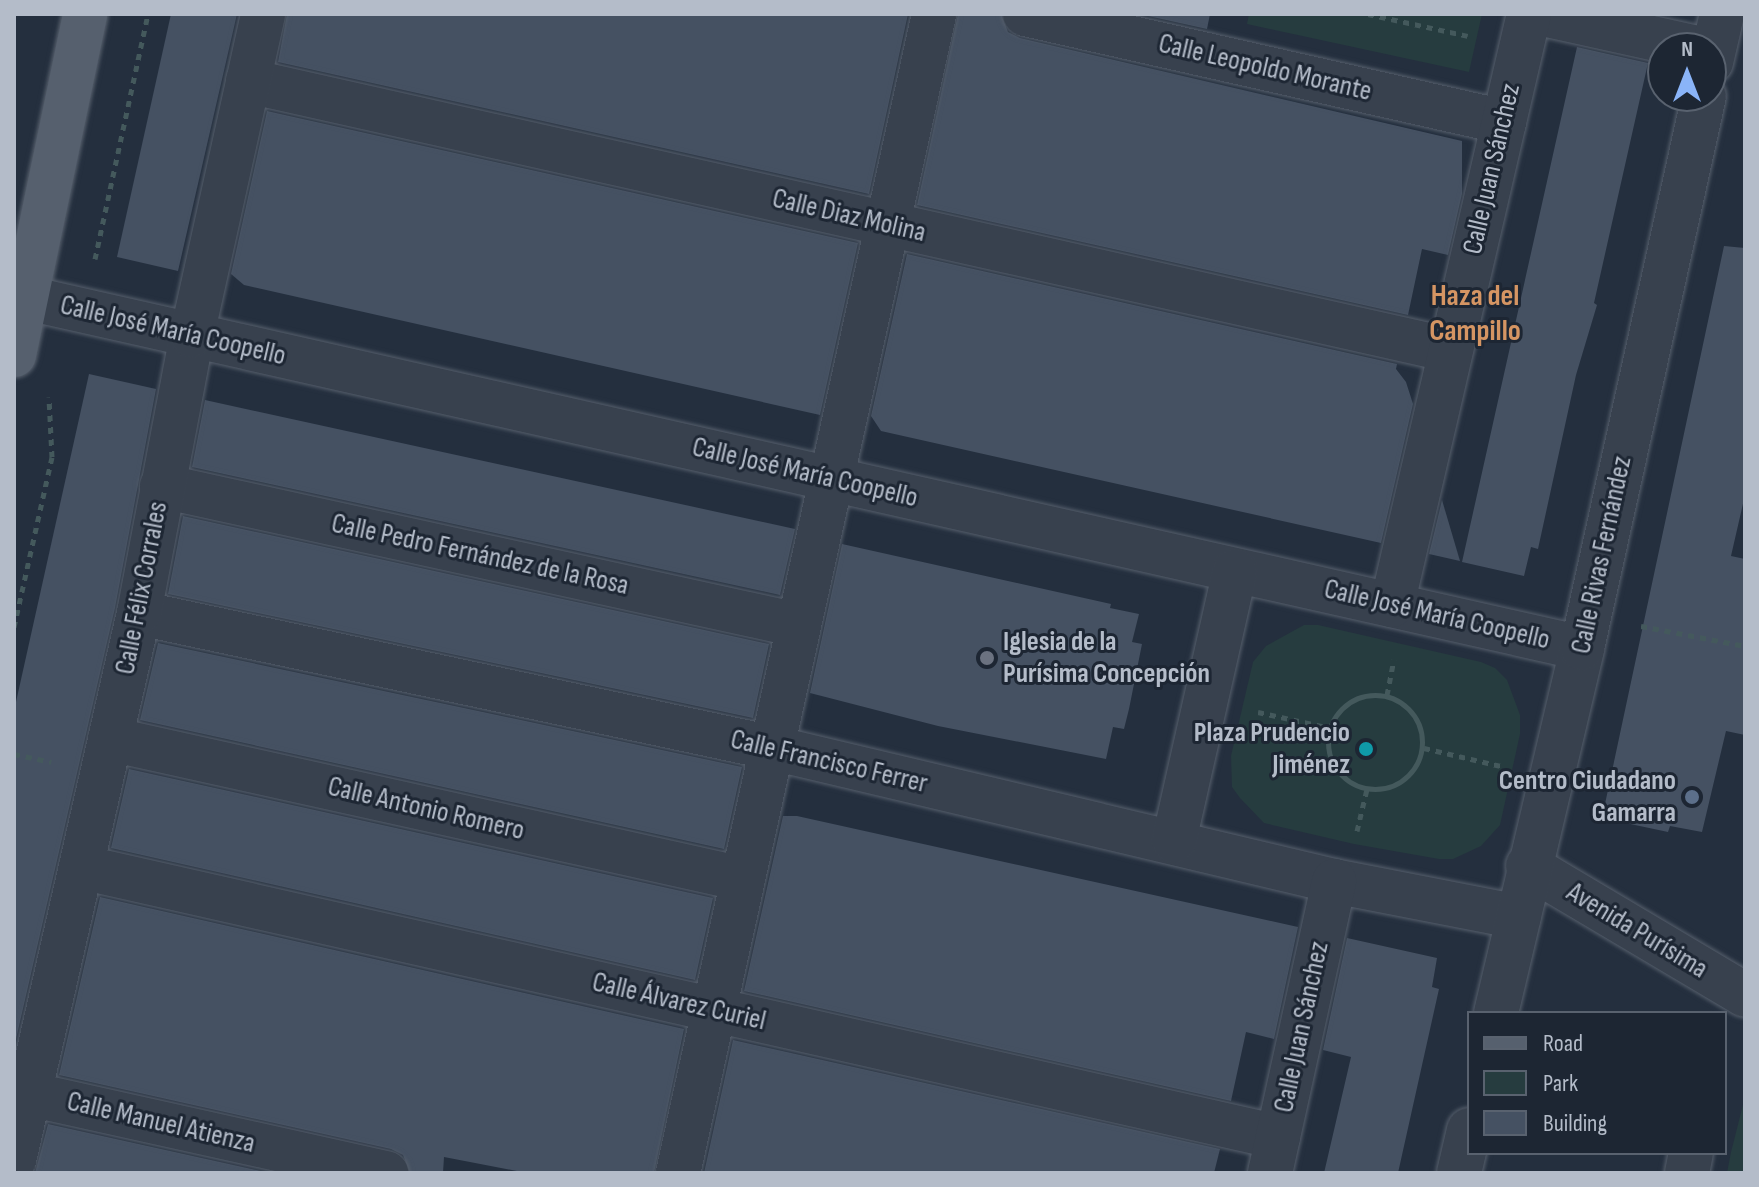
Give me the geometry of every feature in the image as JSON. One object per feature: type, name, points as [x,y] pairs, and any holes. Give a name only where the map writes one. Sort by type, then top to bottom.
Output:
[{"type":"main road","points":[[14,355],[21,296],[85,14]]},
{"type":"street","name":"Calle Félix Corrales","points":[[14,1160],[139,613],[192,335],[263,14]]},
{"type":"street","points":[[678,1173],[934,14]]},
{"type":"street","name":"Calle Leopoldo Morante","points":[[1025,14],[1504,122]]},
{"type":"street","name":"Calle Juan Sánchez","points":[[1392,605],[1529,14]]},
{"type":"street","points":[[1543,14],[1647,34]]},
{"type":"street","name":"Calle Diaz Molina","points":[[248,81],[1450,350]]},
{"type":"street","name":"Calle Rivas Fernández","points":[[1496,1011],[1585,632],[1700,112]]},
{"type":"street","name":"Calle José María Coopello","points":[[21,296],[1392,605],[1585,632]]},
{"type":"street","name":"Calle Pedro Fernández de la Rosa","points":[[162,486],[798,625]]},
{"type":"street","points":[[1174,841],[1235,571]]},
{"type":"street","name":"Calle Francisco Ferrer","points":[[139,613],[773,748],[1174,841],[1344,863],[1519,917]]},
{"type":"street","name":"Calle Antonio Romero","points":[[110,739],[743,879]]},
{"type":"street","name":"Calle Juan Sánchez","points":[[1274,1155],[1344,863]]},
{"type":"street","name":"Avenida Purísima","points":[[1528,866],[1735,991]]},
{"type":"street","name":"Calle Álvarez Curiel","points":[[81,867],[714,1009],[1274,1155]]},
{"type":"street","name":"Calle Manuel Atienza","points":[[29,1094],[386,1173]]},
{"type":"street","points":[[1459,1173],[1467,1139]]},
{"type":"path","points":[[1368,14],[1476,38]]},
{"type":"path","points":[[1585,632],[1745,646]]},
{"type":"path","points":[[1365,695],[1387,695],[1409,707],[1421,725],[1424,748],[1413,773],[1392,787],[1367,789],[1347,781],[1333,765],[1326,745],[1330,728],[1344,705],[1365,695]]},
{"type":"path","points":[[1256,711],[1330,728]]},
{"type":"path","points":[[1424,748],[1514,769]]},
{"type":"path","points":[[1344,863],[1367,789]]},
{"type":"green space","points":[[1249,14],[1482,14],[1469,72],[1247,24]]},
{"type":"green space","points":[[1304,625],[1318,625],[1481,662],[1495,668],[1507,680],[1520,715],[1520,734],[1500,825],[1481,846],[1453,859],[1439,859],[1354,844],[1264,823],[1240,798],[1232,787],[1231,756],[1253,662],[1266,646]]},
{"type":"green space","points":[[1745,1097],[1745,1173],[1727,1173],[1731,1152]]},
{"type":"building","points":[[171,14],[237,14],[178,271],[117,257]]},
{"type":"building","points":[[287,14],[908,14],[869,194],[278,62]]},
{"type":"building","points":[[958,14],[1001,14],[1008,32],[1020,38],[1462,141],[1462,194],[1448,255],[1422,249],[1408,315],[917,205]]},
{"type":"building","points":[[1139,14],[1210,14],[1207,29]]},
{"type":"building","points":[[1577,47],[1647,63],[1594,303],[1597,305],[1576,375],[1538,549],[1531,547],[1524,576],[1462,562]]},
{"type":"building","points":[[267,111],[858,243],[820,415],[244,285],[231,274]]},
{"type":"building","points":[[1724,246],[1745,248],[1745,495],[1731,556],[1745,559],[1745,735],[1726,731],[1702,832],[1670,826],[1668,832],[1602,818]]},
{"type":"building","points":[[907,254],[1397,364],[1396,369],[1406,382],[1413,404],[1381,543],[881,431],[871,416]]},
{"type":"building","points":[[89,374],[156,389],[115,608],[14,1048],[14,711]]},
{"type":"building","points":[[205,400],[795,529],[780,595],[192,467]]},
{"type":"building","points":[[1442,500],[1460,561],[1429,554]]},
{"type":"building","points":[[183,516],[769,644],[753,718],[168,594]]},
{"type":"building","name":"Iglesia de la Purísima Concepción","points":[[842,544],[1111,604],[1110,608],[1139,614],[1132,642],[1142,644],[1129,709],[1124,729],[1113,727],[1106,759],[938,726],[810,693]]},
{"type":"building","points":[[158,643],[742,767],[724,849],[140,720]]},
{"type":"building","points":[[129,769],[713,898],[695,980],[111,848]]},
{"type":"building","points":[[783,816],[797,816],[1298,927],[1274,1039],[1246,1032],[1231,1101],[744,991]]},
{"type":"building","points":[[100,897],[684,1029],[654,1173],[527,1173],[444,1157],[443,1173],[410,1173],[403,1155],[391,1149],[59,1075]]},
{"type":"building","points":[[1347,938],[1437,958],[1432,987],[1439,989],[1398,1173],[1324,1173],[1351,1057],[1323,1050]]},
{"type":"building","points":[[733,1040],[1220,1149],[1214,1173],[704,1173]]},
{"type":"building","points":[[48,1124],[270,1173],[35,1173]]},
{"type":"place","name":"Iglesia de la Purísima Concepción","points":[[987,658]]},
{"type":"place","name":"Plaza Prudencio Jiménez","points":[[1366,749]]},
{"type":"place","name":"Centro Ciudadano Gamarra","points":[[1692,797]]},
{"type":"district","name":"Haza del Campillo","points":[[1475,313]]}]
